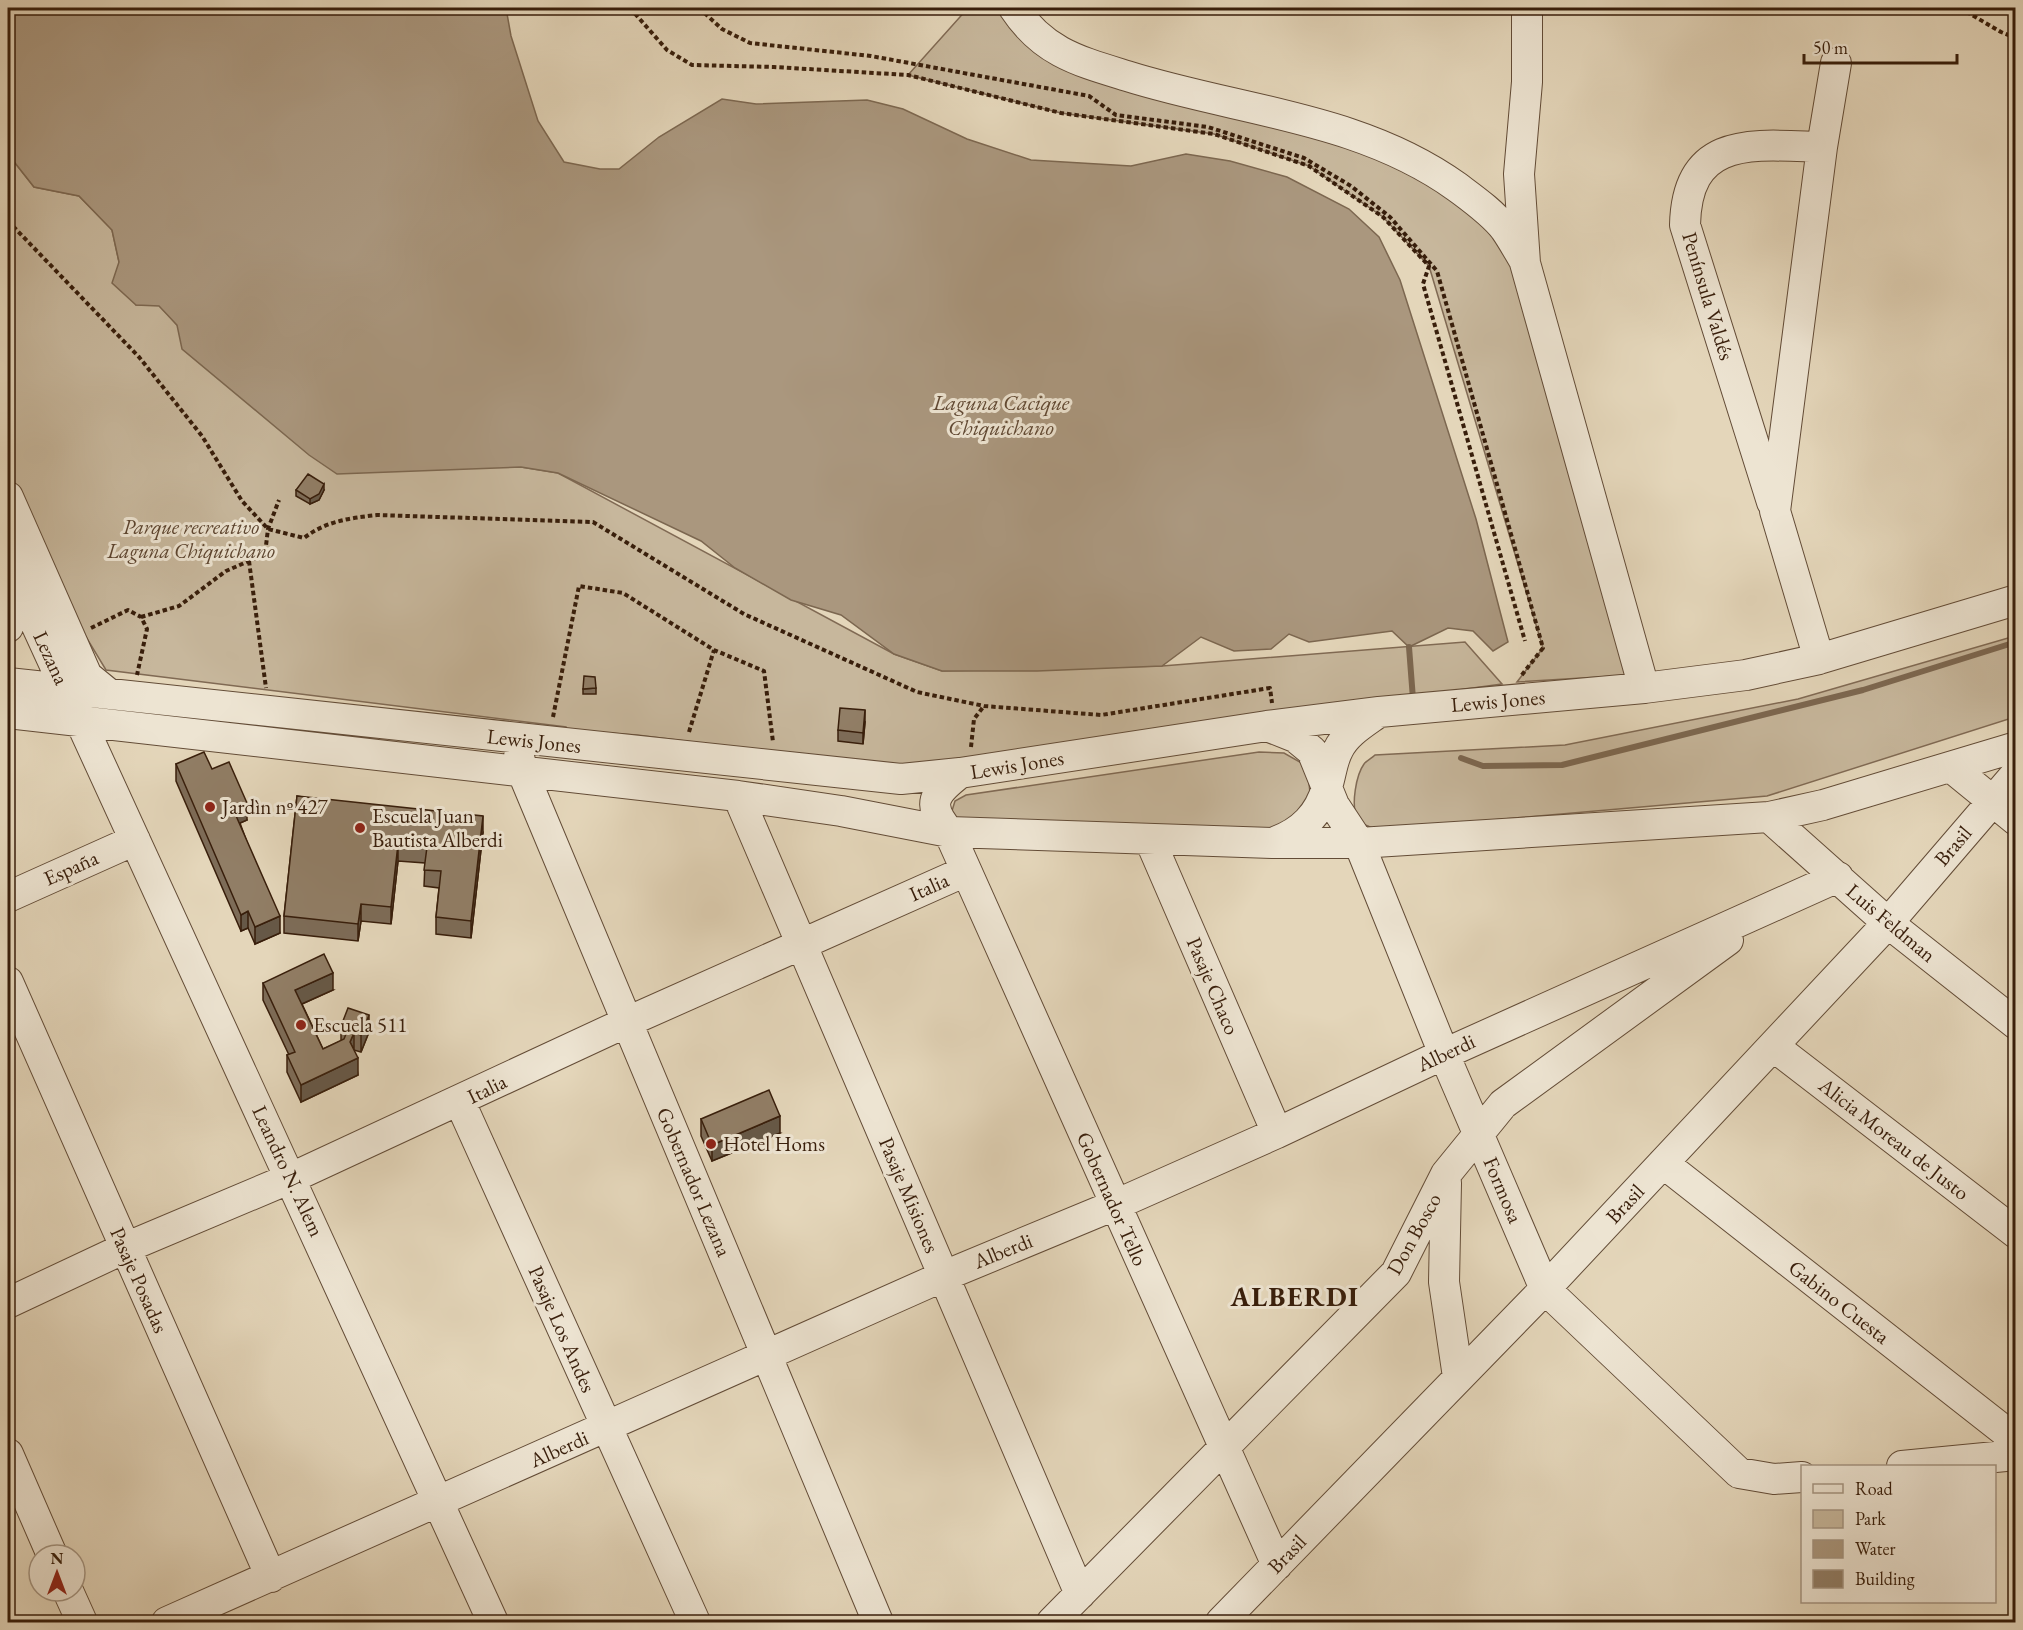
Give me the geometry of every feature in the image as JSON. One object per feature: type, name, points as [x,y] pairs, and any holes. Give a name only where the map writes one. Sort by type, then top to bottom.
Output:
[{"type":"street","points":[[1014,8],[1026,26],[1050,48],[1079,62],[1152,84],[1352,132],[1396,152],[1440,175],[1473,199],[1504,228],[1526,263]]},
{"type":"street","points":[[1527,8],[1527,82],[1519,174],[1526,263],[1644,688]]},
{"type":"street","name":"Península Valdés","points":[[1775,511],[1822,147],[1836,63]]},
{"type":"street","name":"Península Valdés","points":[[1820,659],[1685,225],[1686,205],[1693,180],[1712,158],[1737,147],[1822,147]]},
{"type":"street","points":[[8,497],[87,676],[119,686]]},
{"type":"street","points":[[8,627],[13,575]]},
{"type":"street","name":"Lezana","points":[[13,575],[80,721]]},
{"type":"street","name":"Lewis Jones","points":[[8,683],[65,688],[119,686],[515,739],[900,780],[965,765],[1271,719],[1379,712],[1644,688],[1746,675],[1820,659],[2016,600]]},
{"type":"street","name":"Lewis Jones","points":[[8,712],[738,796],[840,811],[949,832],[1272,843],[1359,843],[1769,818],[2016,747]]},
{"type":"street","points":[[1272,843],[1296,835],[1312,818],[1326,790],[1338,749],[1353,731],[1379,712]]},
{"type":"street","name":"Formosa","points":[[1271,719],[1312,751],[1321,769],[1326,790],[1359,843],[1444,1053],[1545,1289],[1739,1473],[1774,1479],[1801,1477]]},
{"type":"street","name":"Leandro N. Alem","points":[[80,721],[493,1623]]},
{"type":"street","name":"Gobernador Lezana","points":[[515,739],[523,773],[878,1623]]},
{"type":"street","name":"Gobernador Tello","points":[[965,765],[941,788],[934,800],[937,817],[949,832],[1276,1565]]},
{"type":"street","points":[[1951,767],[2016,820]]},
{"type":"street","name":"Brasil","points":[[1221,1623],[1545,1289],[1773,1046],[1888,923],[2016,774]]},
{"type":"street","name":"Pasaje Misiones","points":[[738,796],[1080,1594]]},
{"type":"street","name":"Luis Feldman","points":[[1769,818],[1888,923],[2016,1024]]},
{"type":"street","name":"España","points":[[8,897],[135,840]]},
{"type":"street","name":"Pasaje Chaco","points":[[1150,840],[1277,1133]]},
{"type":"street","name":"Italia","points":[[8,1303],[125,1248],[291,1178],[460,1102],[627,1022],[966,871]]},
{"type":"street","name":"Alberdi","points":[[166,1623],[944,1276],[1115,1205],[1277,1133],[1444,1053],[1838,878]]},
{"type":"street","name":"Don Bosco","points":[[1052,1623],[1396,1273],[1446,1174],[1503,1104],[1776,905]]},
{"type":"street","name":"Pasaje Posadas","points":[[8,982],[271,1577]]},
{"type":"street","name":"Alicia Moreau de Justo","points":[[1773,1046],[2016,1233]]},
{"type":"street","name":"Pasaje Los Andes","points":[[460,1102],[695,1623]]},
{"type":"street","name":"Gabino Cuesta","points":[[1663,1163],[2016,1440]]},
{"type":"street","points":[[1446,1174],[1444,1282],[1458,1377]]},
{"type":"street","points":[[1396,1273],[1412,1267],[1427,1269],[1444,1282]]},
{"type":"street","points":[[8,1454],[47,1543]]},
{"type":"street","points":[[1921,1465],[2016,1455]]},
{"type":"street","points":[[73,1603],[82,1623]]},
{"type":"path","points":[[630,8],[667,50],[692,65],[908,75],[1061,113],[1214,134],[1309,166],[1383,217],[1429,266],[1423,284],[1526,641]]},
{"type":"path","points":[[699,8],[722,29],[750,43],[871,56],[1089,96],[1116,116],[1129,119],[1208,127],[1304,158],[1351,186],[1390,217],[1437,271],[1543,648],[1517,682]]},
{"type":"path","points":[[1960,8],[2016,38]]},
{"type":"path","points":[[8,221],[139,357],[202,436],[242,501],[268,529],[304,538],[316,529],[344,519],[377,515],[593,522],[744,614],[917,692],[984,706],[1101,715],[1270,688],[1271,719]]},
{"type":"path","points":[[141,617],[179,606],[226,571],[265,554],[268,529],[279,500]]},
{"type":"path","points":[[249,561],[267,694]]},
{"type":"path","points":[[552,721],[579,585],[623,593],[714,650],[764,671],[774,745]]},
{"type":"path","points":[[86,630],[128,610],[141,617],[147,629],[137,678],[119,686]]},
{"type":"path","points":[[688,735],[714,650]]},
{"type":"path","points":[[965,765],[974,719],[984,706]]},
{"type":"green space","points":[[968,8],[1014,8],[1050,48],[1351,132],[1504,228],[1648,674],[1517,682],[1543,648],[1429,266],[1383,217],[1309,166],[1214,134],[1061,113],[908,75]]},
{"type":"green space","name":"Parque recreativo Laguna Chiquichano","points":[[8,154],[34,187],[79,196],[112,230],[119,262],[136,305],[159,305],[177,325],[521,467],[558,473],[894,654],[942,671],[1162,666],[1465,642],[1502,684],[896,767],[637,735],[566,730],[566,727],[106,670],[60,594],[8,470]]},
{"type":"green space","points":[[2015,636],[2015,717],[1767,796],[1378,830],[1361,822],[1355,812],[1355,790],[1361,769],[1375,755],[1565,745],[1798,699]]},
{"type":"green space","points":[[1259,752],[1284,753],[1305,765],[1310,800],[1304,813],[1290,828],[968,828],[951,814],[955,801],[966,795]]},
{"type":"water","name":"Laguna Cacique Chiquichano","points":[[8,8],[506,8],[511,36],[538,121],[564,162],[600,169],[619,169],[659,137],[722,99],[756,104],[867,100],[903,109],[967,139],[1031,160],[1131,166],[1186,154],[1230,161],[1287,177],[1349,209],[1379,237],[1400,280],[1476,519],[1508,642],[1493,651],[1473,631],[1448,628],[1409,647],[1392,631],[1309,642],[1289,634],[1271,649],[1234,651],[1201,637],[1162,666],[1037,671],[942,671],[894,654],[841,615],[791,600],[735,568],[701,541],[558,473],[521,467],[337,474],[309,455],[182,349],[177,325],[159,306],[136,305],[112,283],[119,262],[112,230],[79,196],[34,187],[8,154]]},
{"type":"building","points":[[308,474],[324,484],[319,494],[310,499],[296,490]]},
{"type":"building","points":[[584,676],[595,677],[596,688],[583,689]]},
{"type":"building","points":[[840,708],[865,710],[863,733],[838,730]]},
{"type":"building","points":[[204,752],[212,769],[229,762],[247,803],[233,809],[280,916],[255,927],[248,911],[241,915],[176,764]]},
{"type":"building","points":[[297,796],[483,816],[471,921],[436,917],[441,871],[424,870],[427,847],[398,844],[391,907],[361,904],[358,924],[284,916]]},
{"type":"building","points":[[324,954],[333,973],[295,990],[323,1049],[344,1039],[348,1029],[341,1026],[348,1008],[369,1015],[361,1035],[354,1033],[350,1042],[358,1058],[301,1085],[287,1055],[295,1052],[263,983]]},
{"type":"building","points":[[769,1090],[780,1116],[712,1145],[701,1119]]},
{"type":"waterway","points":[[1461,758],[1483,766],[1562,765],[1863,690],[2016,642]]},
{"type":"waterway","points":[[1409,647],[1413,699]]},
{"type":"place","name":"Jardìn nº 427","points":[[210,807]]},
{"type":"place","name":"Escuela Juan Bautista Alberdi","points":[[360,828]]},
{"type":"place","name":"Escuela 511","points":[[301,1025]]},
{"type":"place","name":"Hotel Homs","points":[[711,1144]]},
{"type":"district","name":"ALBERDI","points":[[1295,1297]]}]
